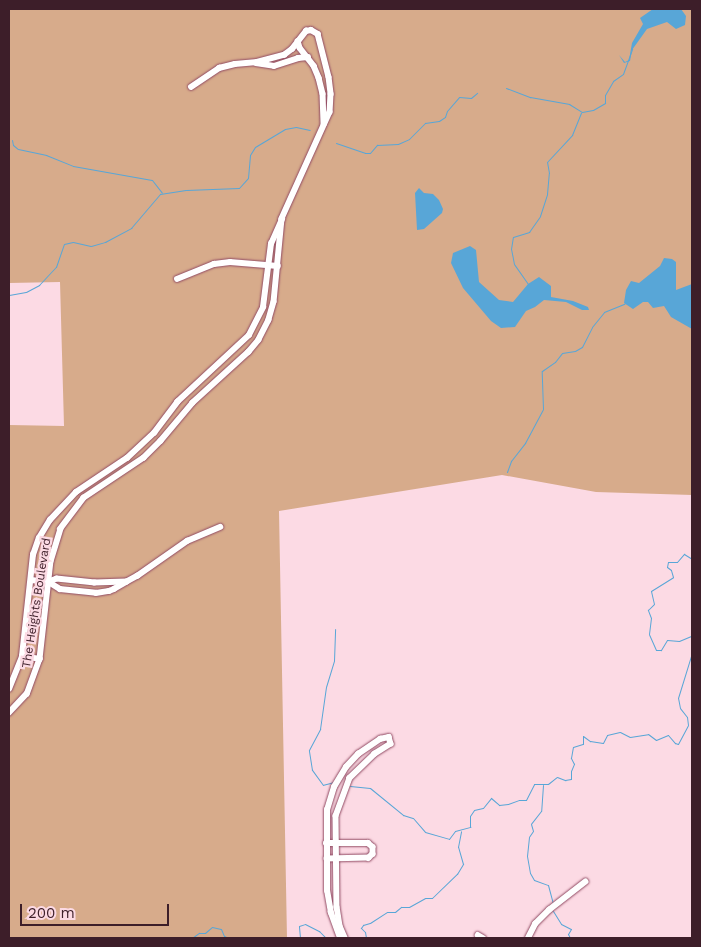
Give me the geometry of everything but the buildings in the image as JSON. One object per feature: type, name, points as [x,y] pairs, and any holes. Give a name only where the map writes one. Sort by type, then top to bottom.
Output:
[{"type":"street","name":"The Heights Boulevard","points":[[9,689],[22,656],[33,555],[37,543],[58,512],[76,492],[130,455],[154,433],[178,402],[242,343],[252,330],[263,307],[272,240],[282,219],[324,126],[330,112],[332,94],[319,38],[314,31],[308,30],[302,32],[298,42],[300,48],[314,66],[321,84],[324,126]]},
{"type":"street","points":[[254,63],[284,54],[298,42]]},
{"type":"street","points":[[191,86],[219,68],[235,64],[254,63],[274,66],[298,58],[308,57]]},
{"type":"street","name":"The Heights Boulevard","points":[[9,713],[27,694],[40,658],[55,543],[67,519],[84,498],[137,462],[161,441],[193,403],[249,352],[262,336],[273,307],[282,219]]},
{"type":"street","points":[[177,279],[214,264],[230,262],[278,266]]},
{"type":"street","points":[[252,330],[262,336]]},
{"type":"street","points":[[205,376],[213,385]]},
{"type":"street","points":[[130,455],[137,462]]},
{"type":"street","points":[[58,512],[67,519]]},
{"type":"street","points":[[49,582],[56,588],[100,593],[109,591],[126,582],[187,541],[220,527]]},
{"type":"street","points":[[30,580],[49,582],[57,579],[95,583],[126,582]]},
{"type":"street","points":[[22,656],[40,658]]},
{"type":"street","points":[[389,737],[391,744],[366,762],[350,778],[336,816],[337,907],[343,938],[329,900],[326,843],[329,805],[334,787],[358,754],[380,739],[389,737]]},
{"type":"street","points":[[358,754],[366,762]]},
{"type":"street","points":[[329,805],[339,806]]},
{"type":"street","points":[[326,843],[368,842],[373,847],[373,854],[369,858],[326,859]]},
{"type":"street","points":[[528,938],[535,924],[548,910],[585,882]]},
{"type":"shaded area","points":[[9,9],[692,9],[692,495],[596,492],[502,475],[279,511],[287,938],[9,938],[9,425],[64,426],[60,282],[9,283]]},
{"type":"water","points":[[653,9],[681,9],[686,16],[685,25],[676,29],[667,22],[647,29],[632,50],[630,61],[624,63],[619,55],[625,62],[629,60],[632,43],[643,24],[640,18]]},
{"type":"water","points":[[419,188],[424,193],[433,194],[439,200],[443,209],[442,213],[424,229],[417,230],[415,193]]},
{"type":"water","points":[[470,246],[476,250],[479,282],[499,300],[513,302],[528,284],[539,277],[551,286],[551,297],[573,301],[588,307],[589,310],[582,310],[566,302],[544,300],[526,311],[515,327],[501,328],[491,321],[463,288],[451,263],[453,253]]},
{"type":"water","points":[[664,258],[672,259],[676,262],[676,290],[692,284],[692,329],[671,317],[664,306],[653,308],[648,302],[643,302],[633,309],[624,303],[626,290],[631,281],[639,283],[660,266]]},
{"type":"waterway","points":[[506,88],[530,97],[569,104],[582,112],[593,110],[605,103],[605,95],[613,81],[623,74],[632,49]]},
{"type":"waterway","points":[[336,143],[365,153],[370,153],[377,145],[398,144],[409,139],[425,123],[439,121],[445,117],[447,111],[459,97],[471,98],[477,93]]},
{"type":"waterway","points":[[528,284],[514,264],[511,249],[513,237],[529,232],[540,216],[547,194],[549,173],[547,162],[572,135],[581,113]]},
{"type":"waterway","points":[[9,295],[26,292],[39,285],[56,267],[64,244],[73,242],[91,246],[105,242],[131,228],[160,194],[186,190],[239,188],[248,178],[250,155],[255,147],[285,129],[296,127],[310,130]]},
{"type":"waterway","points":[[12,140],[13,145],[18,149],[46,155],[73,166],[152,180],[162,193]]},
{"type":"waterway","points":[[507,472],[511,461],[525,443],[543,409],[542,371],[555,362],[562,353],[575,351],[582,347],[592,327],[604,312],[624,304]]},
{"type":"waterway","points":[[350,786],[370,788],[403,815],[413,818],[425,832],[449,839],[455,831],[470,827],[470,816],[474,810],[483,808],[491,798],[499,805],[526,800],[534,784],[548,784],[557,777],[565,780],[571,779],[571,771],[574,764],[571,758],[573,747],[583,744],[583,736],[590,741],[603,743],[607,735],[620,732],[630,737],[648,734],[656,740],[668,735],[678,744],[688,725],[687,717],[680,708],[678,698],[691,656],[692,638],[691,636],[679,641],[667,640],[661,650],[656,650],[649,634],[651,618],[648,610],[654,604],[651,591],[673,577],[671,570],[667,567],[668,562],[677,562],[684,554],[692,559]]},
{"type":"waterway","points":[[334,782],[323,785],[312,770],[309,750],[320,729],[326,687],[334,661],[335,629]]},
{"type":"waterway","points":[[543,785],[541,811],[531,824],[533,831],[529,837],[527,856],[530,873],[534,880],[548,885],[553,904]]},
{"type":"waterway","points":[[366,938],[365,932],[361,928],[363,925],[370,923],[387,912],[395,912],[401,907],[409,907],[425,898],[432,898],[457,874],[463,864],[458,847],[461,831]]},
{"type":"waterway","points":[[553,911],[561,924],[571,929],[568,934],[570,938]]},
{"type":"waterway","points":[[300,938],[299,926],[305,924],[319,931],[326,938]]},
{"type":"waterway","points":[[192,938],[199,933],[205,933],[212,927],[221,929],[224,936],[229,938]]}]
